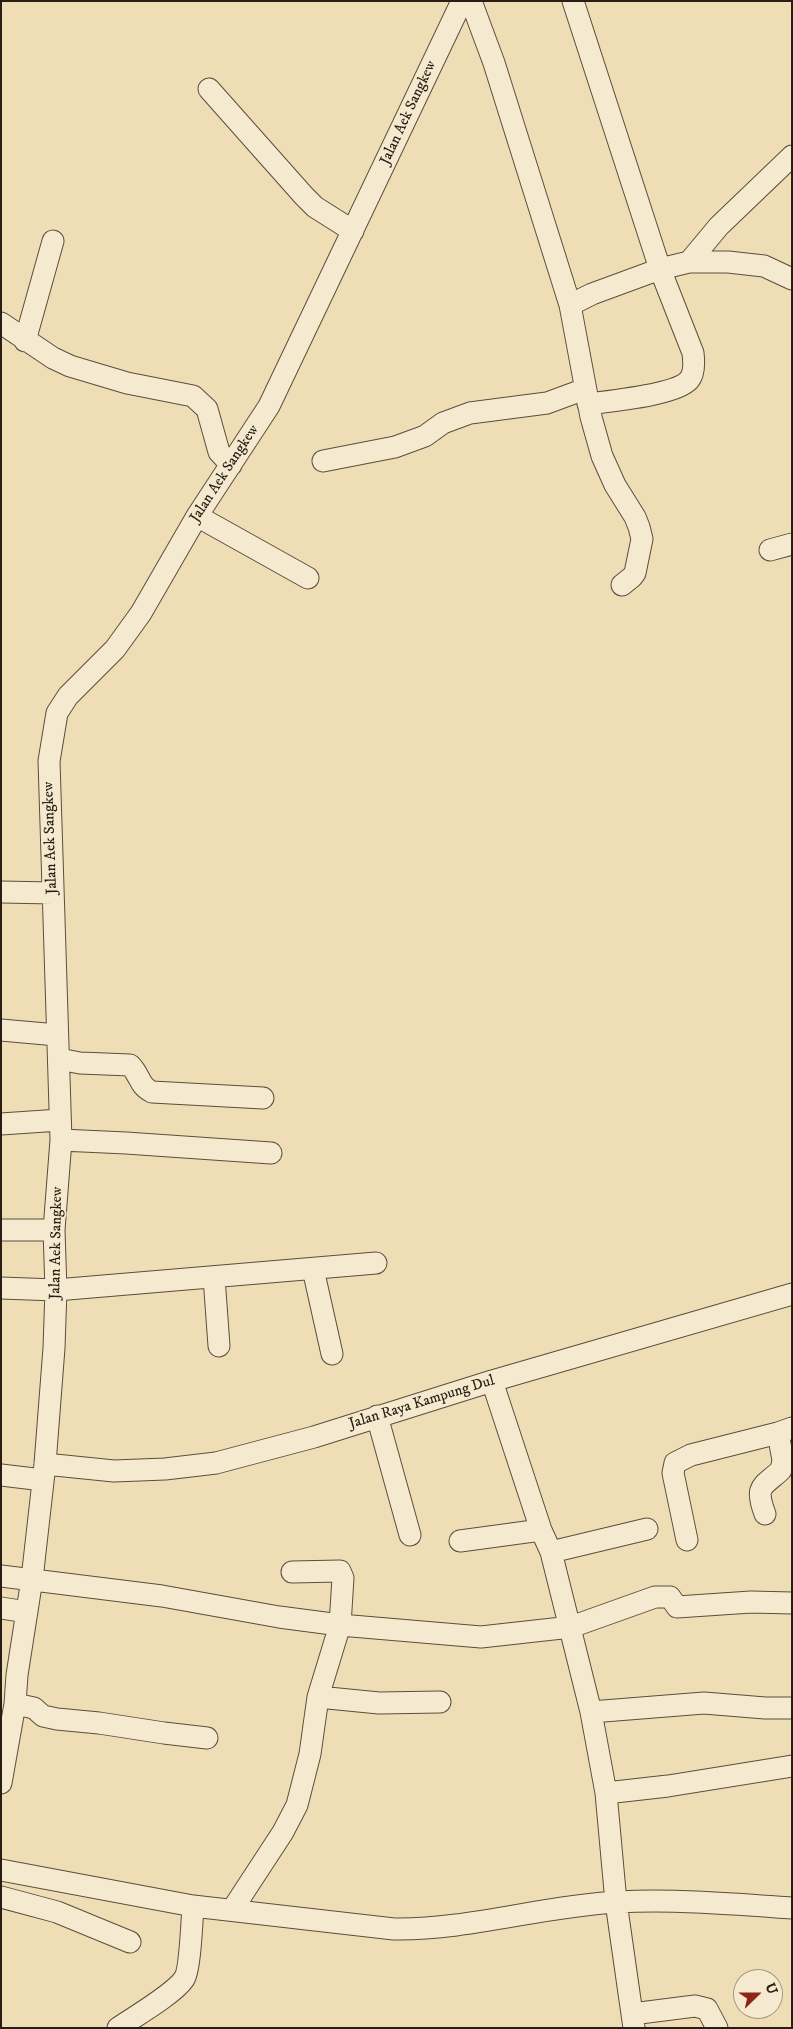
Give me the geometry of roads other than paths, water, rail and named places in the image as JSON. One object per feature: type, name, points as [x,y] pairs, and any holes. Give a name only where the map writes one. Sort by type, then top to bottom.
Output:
[{"type":"street","name":"Jalan Aek Sangkew","points":[[1,1783],[15,1704],[9,1674],[27,1612],[32,1579],[44,1472],[54,1348],[56,1290],[54,1230],[60,1130],[49,761],[57,713],[68,696],[115,649],[136,620],[197,516],[269,406],[462,1]]},
{"type":"street","points":[[471,1],[494,63],[570,305],[587,397],[602,456],[615,485],[635,517],[642,539],[634,573],[622,585]]},
{"type":"street","points":[[323,461],[394,447],[425,436],[444,423],[470,413],[587,397],[645,396],[675,388],[689,379],[694,367],[693,353],[660,269],[573,1]]},
{"type":"street","points":[[209,89],[315,207],[353,231]]},
{"type":"street","points":[[689,262],[719,226],[792,156]]},
{"type":"street","points":[[25,341],[52,241]]},
{"type":"street","points":[[570,305],[592,294],[660,269],[689,262],[728,262],[764,266],[792,279]]},
{"type":"street","points":[[1,323],[25,341],[70,366],[126,383],[193,396],[207,409],[219,452],[231,465]]},
{"type":"street","points":[[197,516],[308,578]]},
{"type":"street","points":[[770,550],[792,544]]},
{"type":"street","points":[[1,892],[53,893]]},
{"type":"street","points":[[1,1030],[57,1035]]},
{"type":"street","points":[[59,1059],[80,1063],[130,1066],[137,1072],[144,1088],[152,1092],[263,1098]]},
{"type":"street","points":[[1,1124],[60,1130],[126,1143],[271,1153]]},
{"type":"street","points":[[1,1230],[54,1230]]},
{"type":"street","points":[[1,1288],[56,1290],[376,1263]]},
{"type":"street","points":[[313,1269],[332,1354]]},
{"type":"street","points":[[214,1277],[219,1346]]},
{"type":"street","name":"Jalan Raya Kampung Dul","points":[[1,1475],[165,1469],[216,1463],[314,1437],[492,1381],[792,1294]]},
{"type":"street","points":[[492,1381],[541,1530],[551,1552],[591,1712],[606,1794],[616,1902],[633,2021],[695,2006],[706,2009],[717,2028]]},
{"type":"street","points":[[377,1416],[410,1535]]},
{"type":"street","points":[[687,1540],[673,1473],[675,1463],[691,1455],[785,1430],[781,1470],[764,1483],[760,1490],[761,1504],[765,1514]]},
{"type":"street","points":[[551,1552],[647,1529]]},
{"type":"street","points":[[460,1541],[541,1530]]},
{"type":"street","points":[[232,1910],[283,1832],[298,1805],[310,1754],[318,1697],[340,1625],[343,1578],[340,1571],[292,1572]]},
{"type":"street","points":[[1,1576],[162,1596],[279,1617],[340,1625],[481,1637],[571,1627],[655,1597],[670,1597],[677,1607],[751,1602],[792,1603]]},
{"type":"street","points":[[1,1608],[27,1612]]},
{"type":"street","points":[[318,1697],[379,1703],[440,1702]]},
{"type":"street","points":[[591,1712],[704,1703],[765,1708],[792,1708]]},
{"type":"street","points":[[15,1704],[34,1708],[43,1716],[57,1719],[207,1738]]},
{"type":"street","points":[[606,1794],[792,1766]]},
{"type":"street","points":[[1,1870],[193,1906],[394,1929],[416,1930],[486,1922],[616,1902],[699,1902],[792,1908]]},
{"type":"street","points":[[1,1897],[57,1912],[130,1942]]},
{"type":"street","points":[[118,2028],[175,1988],[185,1978],[189,1966],[193,1906]]}]
